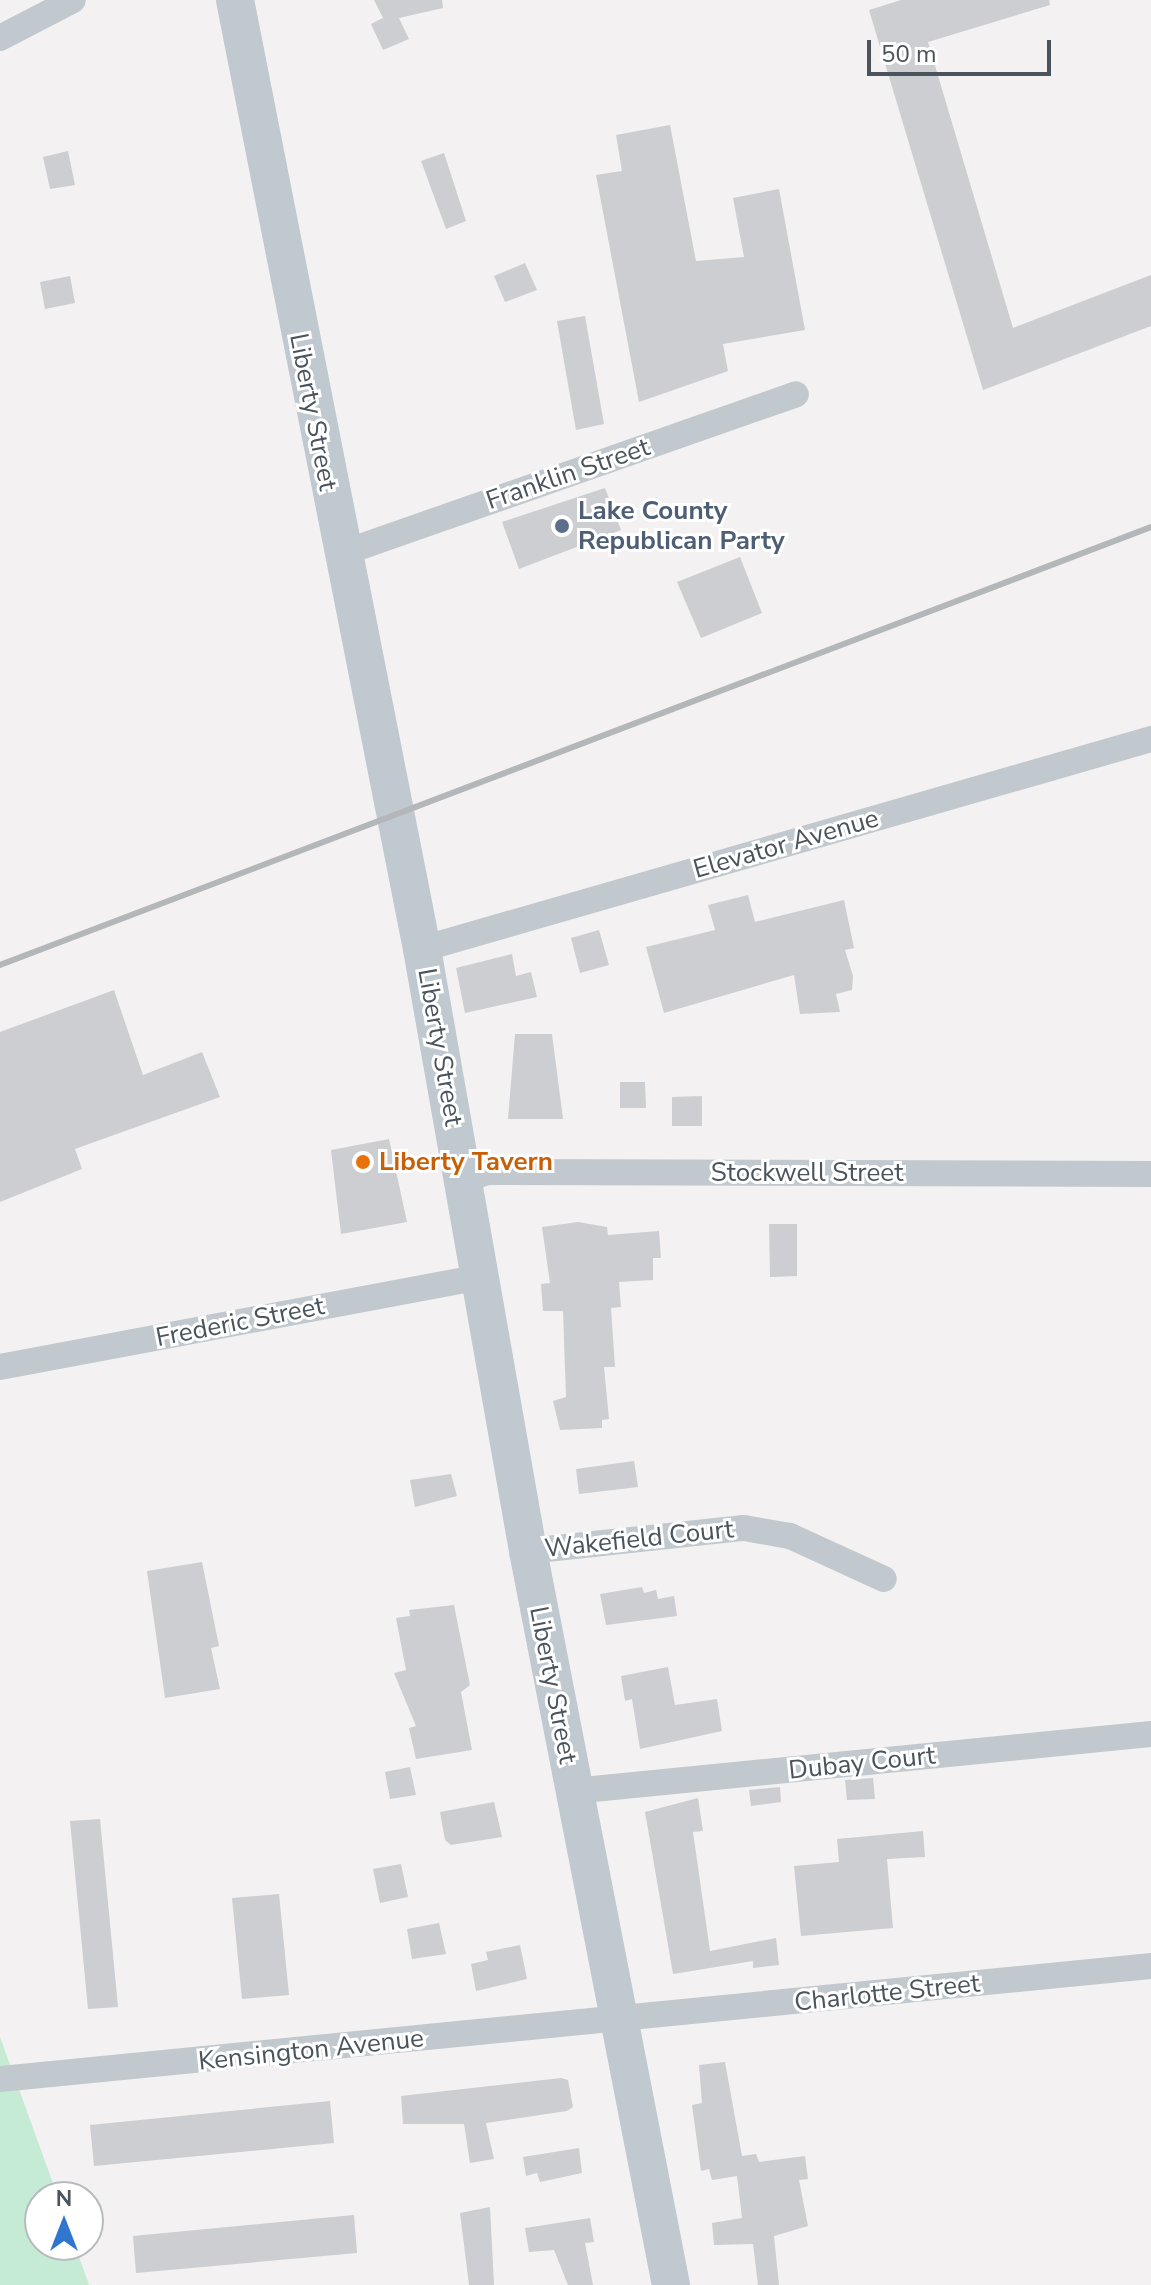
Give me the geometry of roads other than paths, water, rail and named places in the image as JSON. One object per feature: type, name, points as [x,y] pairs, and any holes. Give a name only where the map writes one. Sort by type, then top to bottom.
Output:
[{"type":"street","points":[[0,38],[73,0]]},
{"type":"street","name":"Liberty Street","points":[[235,0],[340,554],[422,949],[528,1551],[573,1791],[622,2020],[671,2285]]},
{"type":"street","name":"Franklin Street","points":[[340,554],[796,394]]},
{"type":"street","name":"Elevator Avenue","points":[[422,949],[1151,739]]},
{"type":"street","name":"Stockwell Street","points":[[464,1180],[487,1172],[1151,1174]]},
{"type":"street","name":"Frederic Street","points":[[0,1367],[480,1277]]},
{"type":"street","name":"Wakefield Court","points":[[528,1551],[744,1528],[790,1536],[884,1579]]},
{"type":"street","name":"Dubay Court","points":[[573,1791],[1151,1734]]},
{"type":"street","name":"Charlotte Street","points":[[622,2020],[1151,1966]]},
{"type":"street","name":"Kensington Avenue","points":[[0,2079],[622,2020]]},
{"type":"railway","points":[[0,965],[1151,527]]},
{"type":"place","name":"Lake County Republican Party","points":[[562,526]]},
{"type":"place","name":"Liberty Tavern","points":[[363,1162]]}]
